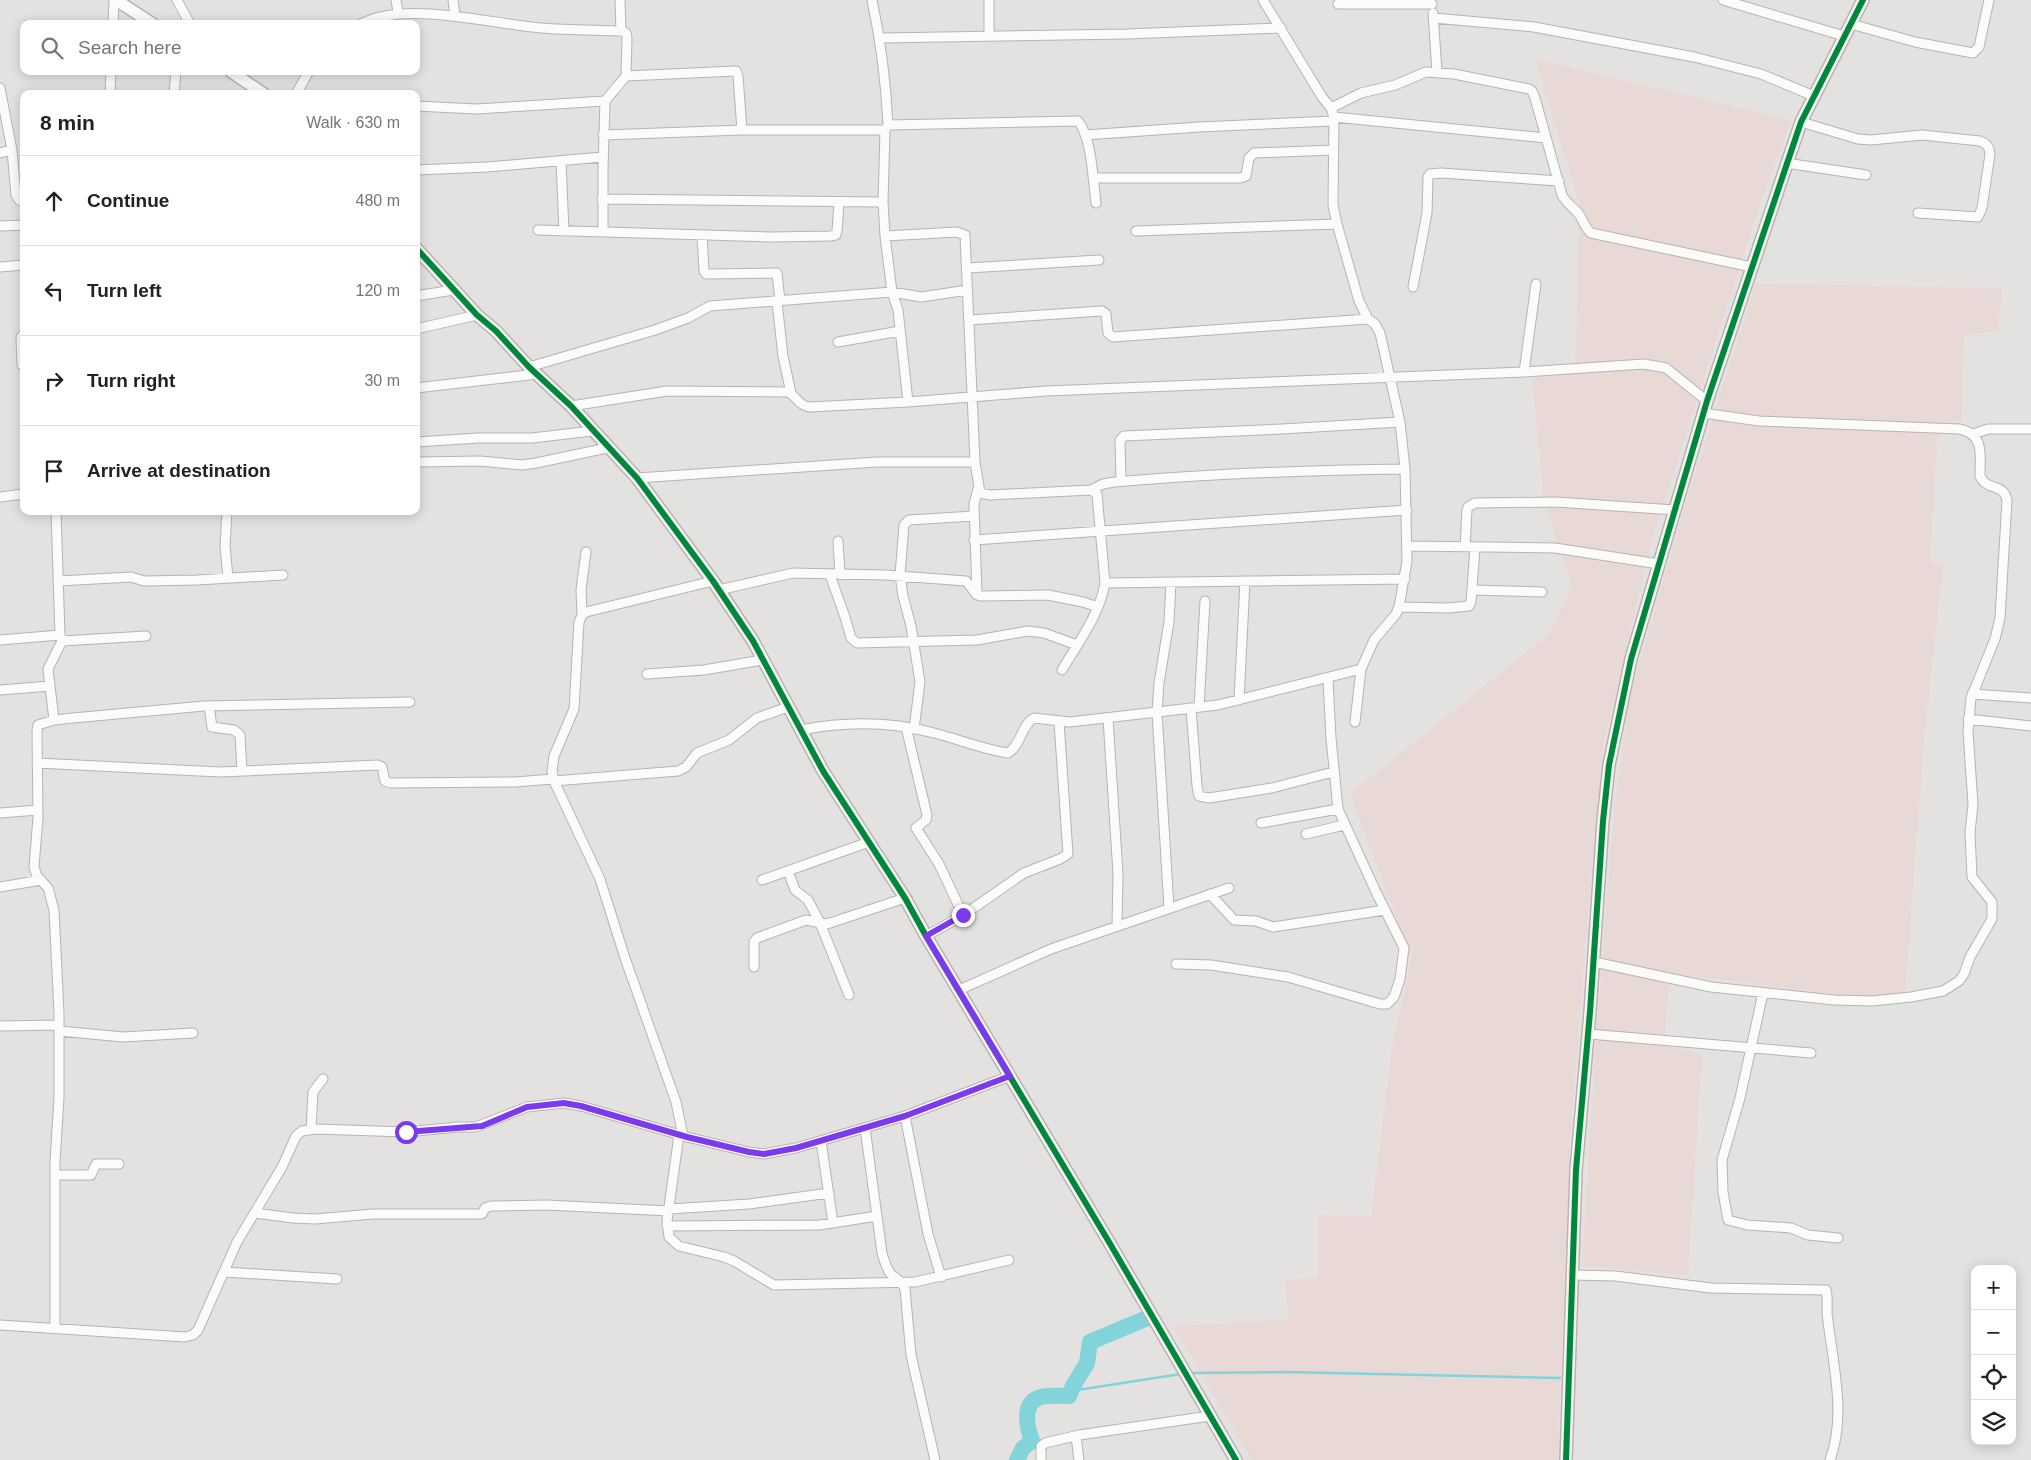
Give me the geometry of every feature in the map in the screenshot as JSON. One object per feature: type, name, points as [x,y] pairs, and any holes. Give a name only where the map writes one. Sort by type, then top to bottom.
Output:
[{"type":"street","points":[[113,20],[115,0],[147,20]]},
{"type":"street","points":[[177,0],[188,20]]},
{"type":"street","points":[[396,0],[398,12]]},
{"type":"street","points":[[453,0],[456,15]]},
{"type":"street","points":[[620,0],[621,30]]},
{"type":"street","points":[[872,0],[880,38],[886,128],[883,202],[885,236],[892,292],[898,310],[908,402]]},
{"type":"street","points":[[989,0],[989,36]]},
{"type":"street","points":[[1263,0],[1333,115],[1333,205],[1359,301],[1368,320]]},
{"type":"street","points":[[1723,0],[1844,36]]},
{"type":"street","points":[[1566,1460],[1576,1170],[1594,962],[1603,821],[1610,764],[1631,659],[1703,413],[1786,163],[1801,122],[1863,0]]},
{"type":"street","points":[[1851,24],[1915,42],[1973,53],[1979,46],[1989,0]]},
{"type":"street","points":[[1338,4],[1432,2],[1437,72]]},
{"type":"street","points":[[370,20],[384,14],[398,12],[456,15],[540,28],[621,30],[626,34],[626,76],[605,102],[602,199],[603,232]]},
{"type":"street","points":[[1434,18],[1534,27],[1694,57],[1761,74],[1814,96]]},
{"type":"street","points":[[880,38],[1222,31],[1281,28]]},
{"type":"street","points":[[626,76],[736,71],[742,130]]},
{"type":"street","points":[[1333,115],[1361,93],[1395,85],[1426,72],[1437,72],[1525,87],[1532,90],[1564,200],[1578,212],[1586,228],[1591,233],[1752,267]]},
{"type":"street","points":[[110,90],[111,75]]},
{"type":"street","points":[[174,90],[176,75]]},
{"type":"street","points":[[236,75],[258,90]]},
{"type":"street","points":[[298,90],[307,75]]},
{"type":"street","points":[[0,88],[3,115],[12,150],[16,195],[20,200]]},
{"type":"street","points":[[420,106],[476,109],[605,102]]},
{"type":"street","points":[[1085,135],[1333,115],[1546,138]]},
{"type":"street","points":[[603,135],[1075,121],[1080,123],[1085,135],[1096,203]]},
{"type":"street","points":[[1801,122],[1858,139],[1871,140],[1922,135],[1980,140],[1986,143],[1990,154],[1982,208],[1978,217],[1918,213]]},
{"type":"street","points":[[0,153],[12,150]]},
{"type":"street","points":[[1092,178],[1240,178],[1246,176],[1249,158],[1254,153],[1333,150]]},
{"type":"street","points":[[420,170],[603,157]]},
{"type":"street","points":[[561,161],[564,231]]},
{"type":"street","points":[[1786,163],[1866,175]]},
{"type":"street","points":[[1413,287],[1427,213],[1428,177],[1430,174],[1441,173],[1558,181]]},
{"type":"street","points":[[602,199],[883,202]]},
{"type":"street","points":[[538,230],[772,237],[834,236],[837,231],[839,203]]},
{"type":"street","points":[[1136,231],[1337,224]]},
{"type":"street","points":[[0,226],[20,225]]},
{"type":"street","points":[[885,236],[963,233],[966,240],[975,462],[978,490],[974,504],[974,540],[978,594]]},
{"type":"street","points":[[702,235],[704,271],[706,274],[777,273],[783,356],[791,394],[800,405],[809,407],[1119,387],[1524,372],[1652,364],[1666,368],[1707,401]]},
{"type":"street","points":[[420,253],[477,315],[496,331],[533,371],[571,406],[607,448],[637,478],[716,585],[753,640],[823,771],[905,898],[1236,1460]]},
{"type":"street","points":[[968,268],[1099,260]]},
{"type":"street","points":[[0,267],[20,265]]},
{"type":"street","points":[[1524,372],[1536,284]]},
{"type":"street","points":[[420,295],[453,290]]},
{"type":"street","points":[[420,387],[533,371],[688,318],[710,306],[892,292],[921,297],[968,290]]},
{"type":"street","points":[[969,320],[1102,311],[1106,314],[1108,333],[1113,337],[1368,320],[1375,324],[1380,332],[1400,422],[1405,469],[1408,546],[1405,579],[1399,607],[1396,614],[1374,640],[1361,669],[1355,722]]},
{"type":"street","points":[[420,328],[477,315]]},
{"type":"street","points":[[838,342],[900,331]]},
{"type":"street","points":[[571,406],[653,392],[683,390],[791,394]]},
{"type":"street","points":[[1703,413],[1760,421],[1911,429],[1959,429],[1973,434],[1988,429],[2031,429]]},
{"type":"street","points":[[1121,482],[1120,440],[1124,436],[1400,422]]},
{"type":"street","points":[[420,442],[479,438],[532,438],[592,431]]},
{"type":"street","points":[[1594,962],[1711,987],[1834,1000],[1872,1001],[1911,997],[1943,991],[1960,981],[1970,958],[1992,919],[1994,909],[1992,902],[1972,877],[1970,832],[1973,805],[1968,719],[1972,694],[1995,639],[2000,618],[2007,518],[2005,492],[1986,485],[1980,476],[1980,450],[1973,434]]},
{"type":"street","points":[[420,462],[480,461],[522,465],[607,448]]},
{"type":"street","points":[[637,478],[877,462],[975,462]]},
{"type":"street","points":[[978,490],[983,495],[990,496],[1091,490],[1103,484],[1121,482],[1308,470],[1405,469]]},
{"type":"street","points":[[1062,670],[1098,607],[1105,583],[1097,494],[1091,490]]},
{"type":"street","points":[[0,497],[20,494]]},
{"type":"street","points":[[1399,607],[1448,608],[1471,605],[1470,547],[1466,510],[1474,503],[1556,502],[1675,510]]},
{"type":"street","points":[[974,540],[1407,510]]},
{"type":"street","points":[[54,720],[49,665],[61,638],[56,515]]},
{"type":"street","points":[[227,515],[225,546],[228,578]]},
{"type":"street","points":[[963,915],[939,864],[916,828],[926,820],[927,814],[910,728],[920,682],[914,641],[900,575],[904,526],[906,522],[916,519],[974,516]]},
{"type":"street","points":[[838,541],[840,575]]},
{"type":"street","points":[[1408,546],[1555,548],[1659,564]]},
{"type":"street","points":[[586,552],[581,590],[582,615],[574,710],[552,764],[554,780],[600,879],[628,967],[676,1102],[681,1135],[667,1226],[669,1237],[679,1246],[724,1257],[774,1285],[916,1282],[1009,1260]]},
{"type":"street","points":[[582,615],[586,612],[716,585],[794,573],[900,575],[966,581],[978,594],[991,596],[1048,595],[1067,598],[1098,607]]},
{"type":"street","points":[[59,581],[131,577],[150,581],[283,575]]},
{"type":"street","points":[[830,575],[853,641],[860,644],[978,640],[1028,631],[1044,633],[1078,645]]},
{"type":"street","points":[[1105,583],[1405,579]]},
{"type":"street","points":[[1239,700],[1245,581]]},
{"type":"street","points":[[1169,908],[1157,712],[1158,683],[1168,627],[1172,582]]},
{"type":"street","points":[[1472,590],[1542,592]]},
{"type":"street","points":[[1205,601],[1195,708],[1197,786],[1199,796],[1209,798],[1272,788],[1333,772]]},
{"type":"street","points":[[0,640],[146,636]]},
{"type":"street","points":[[647,674],[704,670],[762,660]]},
{"type":"street","points":[[801,730],[846,723],[885,724],[910,728],[1008,753],[1013,749],[1030,719],[1038,718],[1059,722],[1195,708],[1239,700],[1328,679],[1361,669]]},
{"type":"street","points":[[1176,964],[1211,965],[1288,977],[1370,1002],[1388,1004],[1394,997],[1400,979],[1404,948],[1338,809],[1333,772],[1328,679]]},
{"type":"street","points":[[0,690],[50,686]]},
{"type":"street","points":[[1972,694],[2031,698]]},
{"type":"street","points":[[55,1327],[55,1175],[59,1097],[59,1028],[54,910],[51,896],[35,872],[34,866],[38,810],[37,728],[41,723],[54,720],[209,706],[410,702]]},
{"type":"street","points":[[209,706],[212,727],[234,730],[240,735],[242,771]]},
{"type":"street","points":[[37,763],[242,771],[378,765],[382,767],[384,781],[390,783],[515,782],[678,771],[686,767],[697,753],[730,740],[756,718],[788,707]]},
{"type":"street","points":[[1108,718],[1118,874],[1117,926]]},
{"type":"street","points":[[1968,719],[2031,726]]},
{"type":"street","points":[[926,936],[963,915],[1024,873],[1068,854],[1059,722]]},
{"type":"street","points":[[1261,823],[1338,809]]},
{"type":"street","points":[[0,813],[38,810]]},
{"type":"street","points":[[1306,834],[1344,825]]},
{"type":"street","points":[[762,880],[869,842]]},
{"type":"street","points":[[788,871],[795,890],[808,900],[820,923],[849,995]]},
{"type":"street","points":[[0,887],[41,880]]},
{"type":"street","points":[[959,990],[1051,949],[1229,888]]},
{"type":"street","points":[[1210,894],[1234,920],[1256,921],[1274,927],[1385,910]]},
{"type":"street","points":[[754,967],[754,942],[757,938],[806,920],[830,923],[905,898]]},
{"type":"street","points":[[1763,993],[1740,1098],[1722,1160],[1723,1192],[1728,1220],[1747,1225],[1791,1228],[1808,1235],[1838,1238]]},
{"type":"street","points":[[0,1026],[59,1028],[123,1037],[193,1033]]},
{"type":"street","points":[[1588,1034],[1811,1053]]},
{"type":"street","points":[[0,1325],[193,1335],[198,1330],[237,1242],[282,1167],[296,1136],[302,1131],[406,1132],[476,1127],[527,1107],[564,1103],[581,1106],[681,1135],[764,1154],[822,1141],[905,1116],[1010,1076]]},
{"type":"street","points":[[311,1130],[313,1092],[323,1079]]},
{"type":"street","points":[[905,1116],[928,1234],[941,1277]]},
{"type":"street","points":[[865,1128],[882,1253],[891,1274],[902,1282],[905,1289],[911,1356],[935,1460]]},
{"type":"street","points":[[822,1141],[833,1223]]},
{"type":"street","points":[[55,1175],[91,1175],[96,1164],[119,1164]]},
{"type":"street","points":[[255,1213],[308,1219],[373,1214],[452,1216],[482,1214],[486,1208],[491,1206],[547,1205],[669,1210],[749,1204],[828,1194]]},
{"type":"street","points":[[667,1226],[819,1225],[877,1216]]},
{"type":"street","points":[[224,1272],[337,1279]]},
{"type":"street","points":[[1572,1275],[1615,1276],[1734,1289],[1826,1290],[1833,1348],[1837,1425],[1836,1438],[1830,1460]]},
{"type":"street","points":[[1041,1460],[1042,1444],[1076,1436],[1210,1416]]},
{"type":"street","points":[[1076,1436],[1079,1460]]},
{"type":"shaded area","points":[[1535,59],[1791,120],[1757,213],[1653,537],[1604,742],[1586,935],[1570,1144],[1558,1460],[1252,1460],[1173,1326],[1288,1320],[1285,1280],[1318,1278],[1318,1215],[1371,1217],[1393,1041],[1412,958],[1350,794],[1549,634],[1572,586],[1544,502],[1532,379],[1575,372],[1580,206]]},
{"type":"shaded area","points":[[1756,283],[2002,289],[1998,332],[1964,334],[1962,420],[1938,423],[1930,562],[1943,565],[1924,740],[1905,996],[1844,995],[1670,973],[1664,1046],[1702,1054],[1688,1275],[1582,1266],[1596,1036],[1615,801],[1630,697],[1684,509]]},
{"type":"waterway","points":[[1017,1460],[1023,1448],[1032,1441],[1027,1422],[1030,1404],[1041,1397],[1069,1396],[1087,1363],[1090,1342],[1145,1319]]},
{"type":"waterway","points":[[1189,1373],[1285,1372],[1560,1378]]},
{"type":"waterway","points":[[1071,1391],[1181,1374]]},
{"type":"cycle path","points":[[1566,1460],[1576,1170],[1609,765],[1631,659],[1707,401],[1801,122],[1863,0]]},
{"type":"cycle path","points":[[420,252],[477,315],[496,331],[529,367],[571,406],[637,478],[713,581],[753,641],[823,771],[905,898],[1236,1460]]},
{"type":"route","points":[[406,1132],[482,1126],[519,1109],[564,1103],[581,1106],[687,1137],[764,1154],[796,1148],[929,1108],[1010,1076],[926,936],[963,915]]}]
